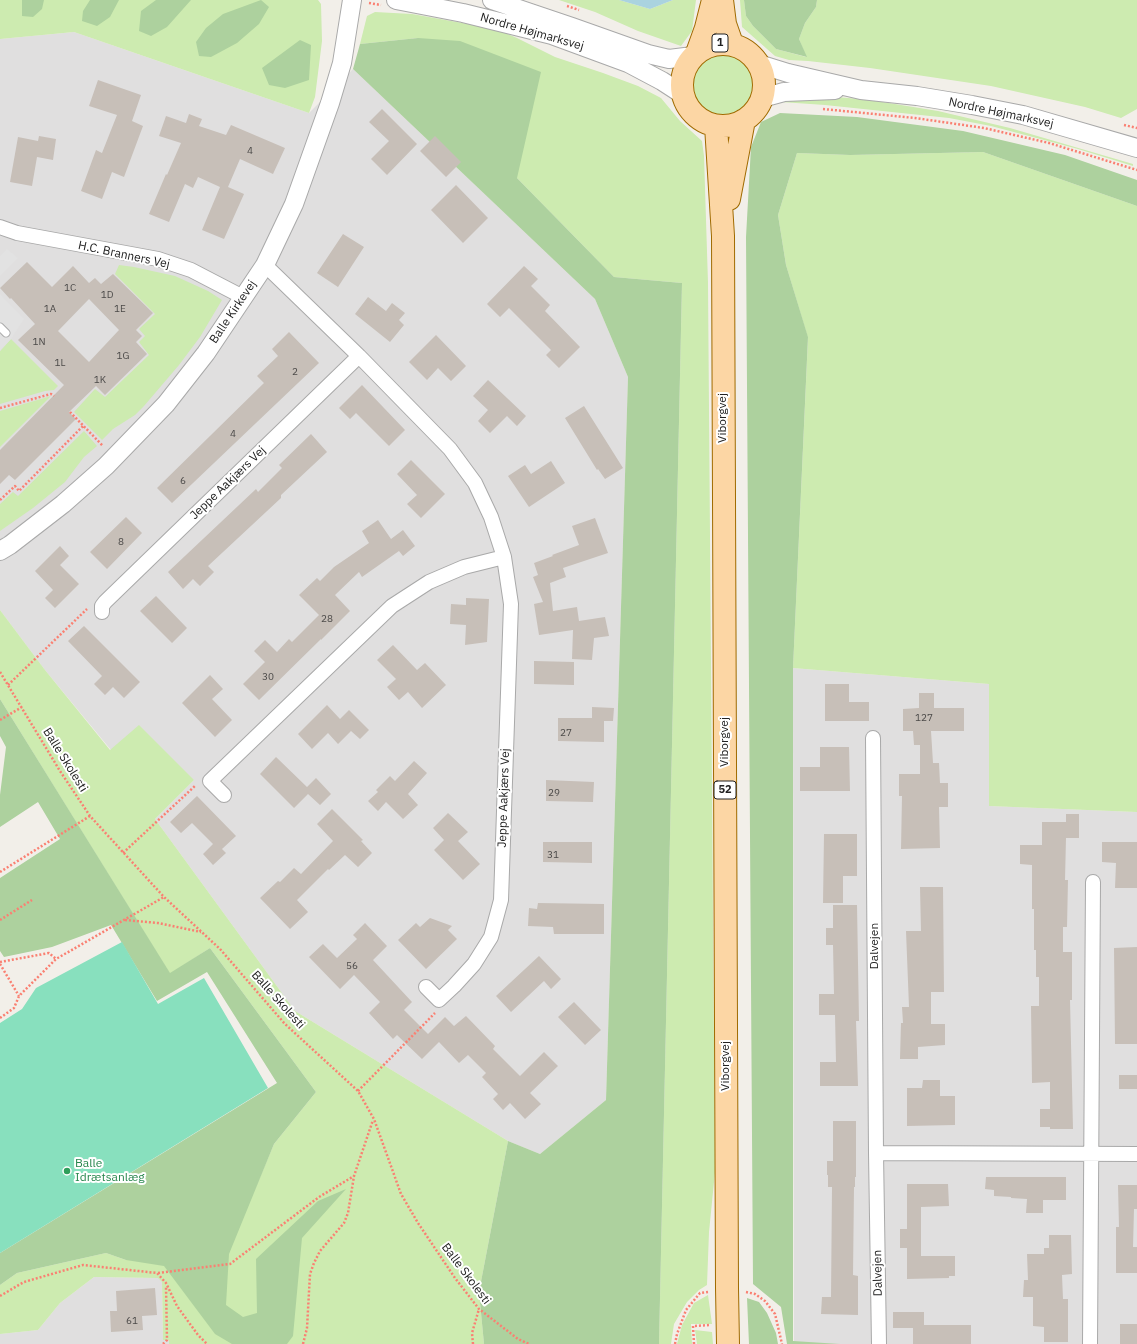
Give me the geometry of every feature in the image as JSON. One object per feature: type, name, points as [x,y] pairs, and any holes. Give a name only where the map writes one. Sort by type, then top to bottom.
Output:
[{"type":"main road","name":"1","points":[[682,94],[681,84],[683,74],[687,64],[695,54],[706,28],[713,0]]},
{"type":"main road","name":"1","points":[[722,0],[725,24],[732,44]]},
{"type":"main road","name":"1","points":[[695,54],[710,45],[725,43],[741,47],[749,52],[759,64],[763,74],[764,86],[762,98]]},
{"type":"main road","points":[[682,94],[688,107],[696,116],[705,122],[716,126],[726,126],[744,120],[755,111],[762,98]]},
{"type":"main road","name":"Viborgvej","points":[[723,236],[744,120]]},
{"type":"main road","name":"Viborgvej","points":[[716,126],[723,236],[728,1334]]},
{"type":"street","name":"Balle Kirkevej","points":[[0,551],[10,545],[62,504],[115,457],[166,404],[206,353],[265,265],[294,204],[330,103],[342,63],[352,0]]},
{"type":"street","name":"Nordre Højmarksvej","points":[[396,0],[463,13],[518,26],[568,41],[628,63],[662,81],[682,94]]},
{"type":"street","name":"Nordre Højmarksvej","points":[[492,0],[648,54],[669,59],[695,54]]},
{"type":"street","name":"Nordre Højmarksvej","points":[[759,64],[788,73],[862,90],[917,96],[1023,115],[1137,148]]},
{"type":"street","name":"Nordre Højmarksvej","points":[[762,98],[784,92],[862,90]]},
{"type":"street","name":"H.C. Branners Vej","points":[[0,227],[18,233],[158,259],[191,270],[243,297]]},
{"type":"street","name":"Jeppe Aakjærs Vej","points":[[265,265],[359,356],[450,449],[475,483],[491,517],[504,557],[511,604],[501,900],[491,937],[474,964],[439,1000]]},
{"type":"street","name":"Jeppe Aakjærs Vej","points":[[102,609],[359,356]]},
{"type":"street","points":[[224,795],[210,781],[392,606],[429,582],[464,567],[504,557]]},
{"type":"street","name":"Dalvejen","points":[[873,738],[879,1344]]},
{"type":"street","points":[[1090,1344],[1092,882]]},
{"type":"street","points":[[426,987],[439,1000]]},
{"type":"street","points":[[876,1153],[1137,1154]]},
{"type":"lane","points":[[0,327],[6,333]]},
{"type":"path","points":[[816,108],[915,118],[984,128],[1049,143],[1137,170]]},
{"type":"path","points":[[0,408],[51,394],[54,396]]},
{"type":"path","points":[[70,412],[115,457]]},
{"type":"path","points":[[0,500],[15,486],[19,491],[83,426]]},
{"type":"path","points":[[8,685],[93,604],[102,609]]},
{"type":"path","name":"Balle Skolesti","points":[[0,672],[60,771],[90,816],[164,897],[220,949],[285,1024],[358,1091],[374,1119],[405,1200],[418,1223],[455,1278],[479,1309],[518,1339],[529,1344]]},
{"type":"path","points":[[0,720],[22,707]]},
{"type":"path","points":[[123,853],[198,782],[210,781]]},
{"type":"path","points":[[0,872],[90,816]]},
{"type":"path","points":[[0,1018],[14,1008],[19,996],[56,959],[164,897]]},
{"type":"path","points":[[0,920],[32,900]]},
{"type":"path","points":[[124,920],[158,923],[202,932]]},
{"type":"path","points":[[19,996],[0,963],[49,953],[56,959]]},
{"type":"path","points":[[358,1091],[435,1014],[439,1000]]},
{"type":"path","points":[[303,1344],[307,1328],[310,1274],[320,1251],[344,1223],[348,1213],[354,1176],[374,1119]]},
{"type":"path","points":[[0,1296],[24,1282],[83,1265],[157,1273],[230,1264],[319,1197],[354,1176]]},
{"type":"path","points":[[157,1273],[166,1283],[177,1306],[198,1335],[207,1344]]},
{"type":"path","points":[[164,1344],[167,1340],[166,1283]]},
{"type":"path","points":[[473,1344],[472,1333],[479,1309]]},
{"type":"path","points":[[694,1344],[693,1326],[728,1334]]},
{"type":"shaded area","points":[[74,32],[309,113],[353,69],[595,299],[628,377],[606,1100],[540,1154],[508,1141],[295,1011],[155,819],[194,780],[111,750],[45,670],[0,610],[0,39]]},
{"type":"shaded area","points":[[7,249],[18,258],[0,276],[0,256]]},
{"type":"shaded area","points":[[0,294],[24,319],[11,339],[0,351]]},
{"type":"shaded area","points":[[793,668],[989,684],[989,806],[1137,812],[1137,1344],[794,1344]]},
{"type":"shaded area","points":[[94,1277],[159,1278],[162,1282],[163,1340],[169,1340],[169,1344],[0,1344],[0,1334],[38,1330],[60,1303]]},
{"type":"green space","points":[[0,0],[318,0],[321,4],[322,41],[315,97],[309,113],[74,32],[0,39]]},
{"type":"green space","points":[[22,0],[44,0],[42,9],[33,17],[22,16]]},
{"type":"green space","points":[[90,0],[119,0],[110,17],[97,26],[82,21],[83,11]]},
{"type":"green space","points":[[156,0],[191,0],[167,27],[151,36],[139,31],[141,11]]},
{"type":"green space","points":[[261,0],[269,7],[259,24],[237,43],[211,57],[199,56],[196,42],[206,28],[223,14]]},
{"type":"green space","points":[[559,0],[619,0],[650,9],[673,0],[696,0],[692,31],[681,46],[638,31],[595,12]]},
{"type":"green space","points":[[740,0],[744,0],[746,16],[753,26],[776,49],[806,57],[799,39],[805,23],[816,7],[817,0],[1137,0],[1137,109],[1121,118],[1085,107],[991,86],[870,68],[789,60],[775,56],[742,27]]},
{"type":"green space","points":[[744,0],[817,0],[816,7],[805,23],[799,39],[807,57],[776,49],[753,26],[746,16]]},
{"type":"green space","points":[[375,12],[412,14],[496,29],[555,57],[638,86],[661,98],[680,121],[702,141],[704,156],[708,283],[715,1172],[709,1232],[707,1285],[699,1290],[687,1302],[674,1324],[671,1344],[659,1344],[682,283],[614,277],[517,178],[418,38],[360,44],[367,16]]},
{"type":"green space","points":[[418,38],[460,41],[541,72],[517,178],[614,277],[682,283],[659,1344],[484,1344],[479,1292],[508,1141],[540,1154],[606,1100],[628,377],[595,299],[353,69],[360,44]]},
{"type":"green space","points":[[300,40],[311,45],[309,80],[285,88],[269,85],[262,68]]},
{"type":"green space","points":[[716,53],[728,53],[744,62],[751,72],[753,84],[751,96],[744,106],[728,115],[716,115],[705,110],[696,101],[691,90],[691,78],[696,67],[705,58]]},
{"type":"green space","points":[[815,95],[870,100],[938,111],[1010,128],[1133,164],[1133,166],[1078,149],[991,126],[949,118],[781,102],[787,98]]},
{"type":"green space","points":[[780,113],[857,117],[963,131],[1065,155],[1137,180],[1137,206],[983,152],[850,155],[797,153],[778,215],[786,265],[808,337],[793,668],[793,1341],[840,1344],[787,1344],[781,1307],[753,1284],[746,237],[751,147],[761,122]]},
{"type":"green space","points":[[983,152],[1137,206],[1137,812],[989,806],[989,684],[793,668],[808,338],[786,265],[778,215],[797,153],[850,155]]},
{"type":"green space","points":[[119,265],[175,276],[208,291],[222,300],[200,337],[179,365],[144,406],[135,415],[113,429],[102,440],[74,412],[95,389],[105,397],[149,355],[139,342],[145,336],[139,329],[155,314],[115,274]]},
{"type":"green space","points":[[11,339],[58,386],[54,390],[45,391],[0,404],[0,351]]},
{"type":"green space","points":[[51,396],[0,447],[0,411]]},
{"type":"green space","points":[[84,431],[97,446],[84,457],[65,482],[33,508],[0,531],[0,504],[13,492],[18,496]]},
{"type":"green space","points":[[0,610],[45,670],[110,750],[139,725],[194,780],[155,819],[295,1011],[508,1141],[479,1292],[484,1344],[169,1344],[169,1340],[163,1340],[162,1282],[158,1278],[94,1277],[60,1303],[38,1330],[0,1334],[0,1285],[17,1273],[106,1253],[126,1260],[255,1189],[274,1144],[316,1092],[210,948],[170,974],[0,699]]},
{"type":"green space","points":[[0,699],[170,973],[210,948],[316,1092],[274,1144],[229,1254],[226,1305],[243,1317],[257,1313],[256,1259],[318,1201],[346,1189],[302,1238],[293,1336],[287,1344],[232,1344],[215,1334],[164,1266],[126,1260],[106,1253],[17,1273],[0,1285],[0,1253],[277,1083],[207,972],[157,1001],[111,925],[52,947],[4,957],[0,951],[0,878],[60,839],[38,802],[0,827],[0,795],[6,747],[0,736]]},
{"type":"green space","name":"Balle Idrætsanlæg","points":[[122,942],[158,1004],[204,978],[268,1088],[0,1253],[0,1023],[22,1009],[36,988]]},
{"type":"green space","points":[[708,1295],[712,1324],[691,1324],[692,1344],[677,1344],[682,1325],[694,1303]]},
{"type":"green space","points":[[747,1298],[759,1302],[767,1313],[776,1333],[778,1344],[749,1344]]},
{"type":"green space","points":[[695,1330],[712,1332],[713,1344],[697,1344]]},
{"type":"water","points":[[619,0],[673,0],[650,9]]},
{"type":"building","points":[[98,80],[141,95],[132,121],[143,126],[124,177],[112,172],[102,199],[81,191],[96,150],[102,153],[117,115],[89,106]]},
{"type":"building","points":[[382,109],[417,144],[387,175],[371,159],[389,141],[369,122]]},
{"type":"building","points":[[189,114],[202,119],[199,126],[226,135],[231,125],[285,148],[273,174],[240,159],[228,187],[244,194],[224,239],[202,230],[220,187],[198,177],[193,188],[185,184],[169,222],[149,214],[181,143],[159,136],[166,116],[186,123]]},
{"type":"building","points":[[39,136],[56,139],[53,160],[37,157],[32,186],[10,182],[18,137],[38,141]]},
{"type":"building","points":[[435,136],[461,162],[446,177],[420,151]]},
{"type":"building","points":[[456,185],[488,218],[463,243],[431,210]]},
{"type":"building","points":[[343,234],[364,247],[338,287],[317,273]]},
{"type":"building","points":[[27,262],[52,287],[73,266],[89,283],[95,278],[101,284],[113,274],[153,313],[136,330],[142,336],[136,342],[147,354],[105,395],[96,386],[69,412],[76,419],[15,480],[9,475],[0,484],[0,450],[64,385],[18,340],[35,324],[0,288]],"holes":[[[89,299],[119,330],[89,362],[58,331]]]},
{"type":"building","points":[[524,266],[538,279],[531,286],[550,305],[545,311],[580,347],[559,368],[546,355],[551,350],[509,308],[500,317],[487,304]]},
{"type":"building","points":[[368,297],[386,311],[392,303],[405,313],[399,320],[404,325],[390,342],[355,314]]},
{"type":"building","points":[[289,332],[319,363],[172,503],[157,488],[264,383],[257,376],[278,356],[272,349]]},
{"type":"building","points":[[436,335],[466,366],[451,381],[438,368],[427,380],[409,362]]},
{"type":"building","points":[[488,380],[526,416],[517,426],[507,416],[490,433],[478,421],[488,410],[473,396]]},
{"type":"building","points":[[362,385],[405,430],[389,446],[356,413],[350,419],[339,408]]},
{"type":"building","points":[[584,406],[623,468],[605,479],[598,469],[597,470],[565,418]]},
{"type":"building","points":[[311,434],[327,452],[281,495],[281,498],[208,566],[214,572],[200,586],[193,579],[183,589],[168,572],[256,489],[258,492],[282,468],[279,465]]},
{"type":"building","points":[[411,460],[445,494],[421,518],[407,504],[417,495],[397,474]]},
{"type":"building","points":[[551,461],[565,483],[529,507],[508,476],[525,465],[531,474]]},
{"type":"building","points":[[126,517],[142,533],[107,569],[90,552]]},
{"type":"building","points":[[595,518],[608,553],[563,568],[566,577],[550,583],[553,611],[577,607],[579,621],[605,617],[609,636],[594,638],[592,660],[572,659],[573,630],[539,635],[534,604],[543,602],[533,577],[538,575],[534,563],[579,545],[572,526]]},
{"type":"building","points":[[378,520],[391,539],[403,530],[415,546],[403,556],[399,551],[362,577],[359,572],[335,595],[350,611],[259,700],[243,684],[265,662],[254,651],[265,640],[277,652],[289,639],[292,642],[319,615],[299,595],[317,578],[320,581],[334,567],[369,543],[362,531]]},
{"type":"building","points":[[60,546],[69,556],[60,565],[79,584],[55,608],[45,598],[53,590],[35,571]]},
{"type":"building","points":[[156,596],[187,628],[172,643],[140,611]]},
{"type":"building","points":[[466,598],[489,599],[487,642],[465,645],[466,625],[450,624],[451,604],[466,605]]},
{"type":"building","points":[[84,626],[140,682],[124,698],[113,687],[105,695],[94,684],[102,676],[68,641]]},
{"type":"building","points":[[393,645],[417,670],[425,663],[446,685],[422,708],[408,692],[399,700],[387,687],[396,679],[377,660]]},
{"type":"building","points":[[534,661],[574,662],[574,685],[534,684]]},
{"type":"building","points":[[210,675],[223,689],[212,699],[232,720],[215,737],[182,703]]},
{"type":"building","points":[[825,684],[849,684],[849,702],[869,702],[869,721],[825,721]]},
{"type":"building","points":[[919,693],[934,693],[934,708],[964,708],[964,731],[931,731],[933,763],[939,763],[940,783],[948,783],[948,807],[939,807],[940,848],[901,849],[902,796],[899,796],[899,774],[920,774],[920,745],[914,745],[913,731],[903,731],[903,709],[919,708]]},
{"type":"building","points":[[327,705],[340,719],[349,710],[369,730],[360,739],[351,731],[338,744],[328,733],[312,749],[298,734]]},
{"type":"building","points":[[592,707],[614,708],[613,721],[604,721],[604,742],[558,741],[558,718],[592,718]]},
{"type":"building","points":[[820,747],[849,747],[850,791],[800,791],[800,767],[820,767]]},
{"type":"building","points":[[276,757],[307,787],[316,778],[331,794],[320,805],[308,794],[294,808],[260,774]]},
{"type":"building","points":[[414,761],[427,773],[408,794],[418,805],[403,819],[386,802],[378,811],[368,801],[378,792],[376,790],[390,776],[395,781]]},
{"type":"building","points":[[546,780],[594,782],[593,802],[546,801]]},
{"type":"building","points":[[197,796],[236,836],[222,849],[226,853],[213,865],[203,854],[213,844],[192,823],[181,833],[170,822]]},
{"type":"building","points":[[332,809],[363,840],[361,841],[372,853],[358,867],[345,855],[329,870],[328,869],[297,900],[308,912],[290,929],[260,898],[278,881],[280,882],[294,868],[301,874],[333,841],[317,824]]},
{"type":"building","points":[[448,813],[468,832],[458,841],[480,864],[463,880],[434,850],[444,840],[433,828]]},
{"type":"building","points":[[1066,814],[1079,814],[1079,838],[1066,838],[1065,880],[1068,880],[1067,927],[1063,927],[1063,952],[1072,952],[1072,1000],[1070,1000],[1073,1129],[1050,1129],[1050,1127],[1040,1127],[1040,1109],[1050,1109],[1050,1082],[1032,1083],[1031,1006],[1039,1006],[1039,977],[1036,977],[1036,950],[1034,950],[1032,865],[1020,864],[1020,845],[1042,845],[1042,822],[1066,822]]},
{"type":"building","points":[[824,834],[857,834],[857,876],[843,876],[843,903],[823,903]]},
{"type":"building","points":[[543,842],[592,842],[592,863],[543,862]]},
{"type":"building","points":[[1102,842],[1137,842],[1137,888],[1115,888],[1116,863],[1102,862]]},
{"type":"building","points":[[920,887],[943,887],[944,992],[931,992],[931,1024],[945,1024],[945,1045],[918,1047],[918,1059],[900,1059],[901,1023],[903,1023],[902,1007],[909,1007],[906,931],[921,931]]},
{"type":"building","points":[[538,903],[604,904],[604,934],[554,934],[553,927],[528,926],[529,908],[537,909]]},
{"type":"building","points":[[833,905],[857,905],[859,1021],[856,1021],[858,1086],[820,1086],[820,1062],[836,1062],[835,1015],[819,1015],[819,994],[834,994],[833,945],[826,945],[826,928],[833,928]]},
{"type":"building","points":[[430,918],[452,926],[448,930],[457,939],[426,969],[398,940],[416,923],[420,927]]},
{"type":"building","points":[[365,923],[387,946],[373,960],[412,1002],[404,1010],[428,1034],[445,1017],[454,1026],[466,1016],[495,1046],[493,1049],[520,1076],[544,1052],[558,1066],[530,1093],[541,1104],[525,1119],[510,1103],[503,1110],[493,1099],[498,1094],[482,1077],[486,1073],[468,1055],[459,1063],[439,1042],[422,1059],[397,1035],[393,1039],[369,1013],[380,1002],[354,975],[340,989],[309,957],[323,944],[337,958],[357,939],[353,935]]},
{"type":"building","points":[[1137,947],[1137,1044],[1115,1044],[1114,948]]},
{"type":"building","points":[[539,956],[561,979],[551,989],[544,981],[511,1012],[496,996]]},
{"type":"building","points":[[574,1002],[601,1030],[585,1045],[558,1017]]},
{"type":"building","points":[[1119,1075],[1137,1075],[1137,1089],[1119,1089]]},
{"type":"building","points":[[923,1080],[940,1080],[940,1096],[955,1096],[955,1125],[907,1126],[907,1088],[922,1088]]},
{"type":"building","points":[[833,1121],[856,1121],[853,1275],[858,1276],[858,1315],[821,1314],[822,1297],[831,1297],[832,1187],[828,1187],[827,1161],[833,1161]]},
{"type":"building","points":[[986,1177],[1066,1177],[1066,1200],[1043,1200],[1043,1213],[1026,1213],[1027,1199],[994,1196],[994,1190],[985,1189]]},
{"type":"building","points":[[907,1184],[948,1184],[949,1206],[921,1207],[921,1256],[955,1256],[955,1276],[949,1276],[949,1278],[907,1279],[907,1248],[900,1248],[900,1229],[907,1229]]},
{"type":"building","points":[[1118,1185],[1137,1185],[1137,1209],[1134,1209],[1133,1247],[1137,1247],[1137,1273],[1116,1273],[1116,1227],[1119,1227]]},
{"type":"building","points":[[1049,1235],[1071,1235],[1072,1274],[1062,1275],[1063,1299],[1068,1299],[1068,1342],[1044,1342],[1044,1327],[1033,1326],[1033,1297],[1023,1297],[1024,1280],[1028,1280],[1027,1254],[1044,1254],[1044,1248],[1049,1248]]},
{"type":"building","points":[[155,1288],[157,1315],[142,1316],[143,1330],[111,1332],[110,1311],[117,1311],[116,1291]]},
{"type":"building","points":[[893,1312],[924,1312],[924,1325],[971,1325],[971,1344],[913,1344],[913,1328],[893,1328]]},
{"type":"building","points":[[1120,1324],[1137,1324],[1137,1344],[1120,1344]]},
{"type":"place","name":"Balle Idrætsanlæg","points":[[67,1171]]}]
